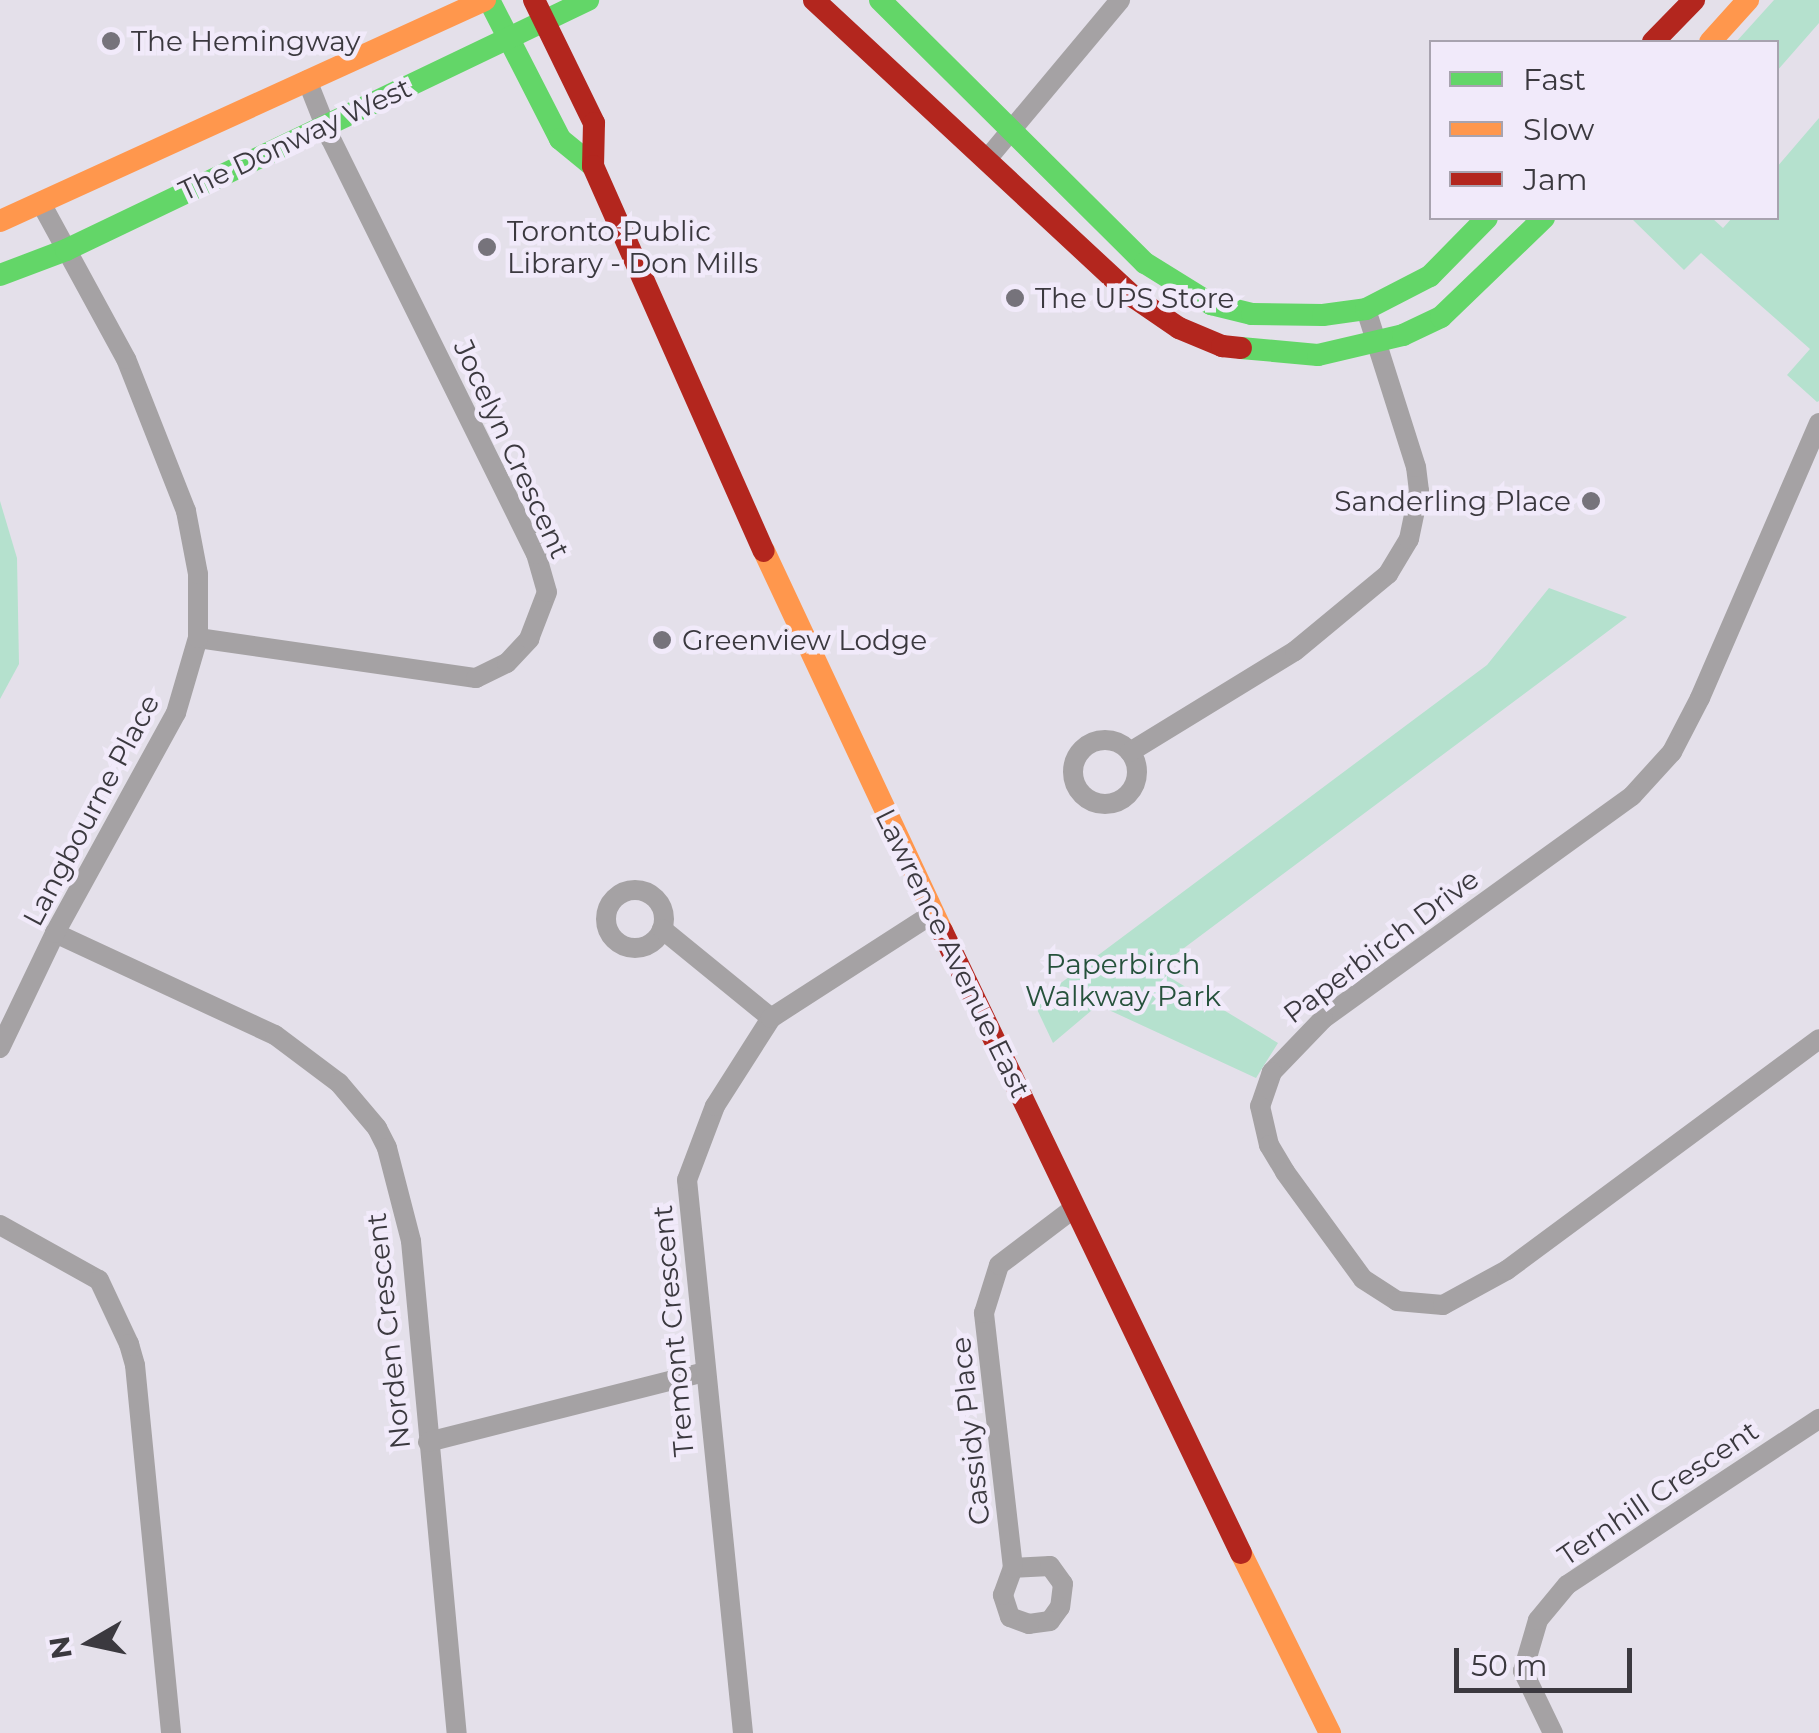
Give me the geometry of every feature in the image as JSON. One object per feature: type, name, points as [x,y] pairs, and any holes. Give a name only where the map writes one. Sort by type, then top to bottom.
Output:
[{"type":"street","name":"Lawrence Avenue East","points":[[487,0],[560,138],[593,166]]},
{"type":"street","name":"The Donway West","points":[[0,222],[487,0]]},
{"type":"street","name":"Lawrence Avenue East","points":[[534,0],[594,123],[593,166],[815,665],[1330,1733]]},
{"type":"street","name":"The Donway West","points":[[0,275],[66,250],[324,123],[588,0]]},
{"type":"street","points":[[814,0],[988,158],[1074,244],[1151,310],[1208,341],[1257,353],[1318,355],[1378,344],[1441,317],[1542,220]]},
{"type":"street","points":[[880,0],[1161,276],[1211,304],[1252,314],[1323,315],[1366,309],[1430,276],[1485,220]]},
{"type":"street","points":[[988,158],[1120,0]]},
{"type":"street","points":[[1655,40],[1694,0]]},
{"type":"street","points":[[1712,40],[1748,0]]},
{"type":"street","points":[[877,54],[905,21]]},
{"type":"street","name":"Jocelyn Crescent","points":[[198,638],[476,678],[507,663],[530,639],[547,592],[536,554],[306,80]]},
{"type":"street","name":"Langbourne Place","points":[[0,1048],[54,933],[176,712],[198,638],[198,574],[186,512],[126,359],[42,203]]},
{"type":"street","points":[[1130,752],[1295,651],[1388,574],[1409,539],[1419,491],[1416,466],[1366,309]]},
{"type":"street","points":[[1252,314],[1257,353]]},
{"type":"street","name":"Paperbirch Drive","points":[[1819,423],[1700,698],[1672,752],[1632,796],[1324,1019],[1272,1072],[1260,1106],[1270,1145],[1284,1172],[1363,1279],[1398,1301],[1443,1305],[1507,1270],[1819,1039]]},
{"type":"street","name":"Tremont Crescent","points":[[743,1733],[687,1180],[716,1106],[771,1018],[934,913]]},
{"type":"street","points":[[662,929],[771,1018]]},
{"type":"street","name":"Norden Crescent","points":[[54,933],[275,1035],[318,1064],[377,1128],[387,1148],[410,1241],[457,1733]]},
{"type":"street","name":"Cassidy Place","points":[[1012,1568],[984,1314],[999,1265],[1074,1208]]},
{"type":"street","points":[[0,1225],[99,1280],[129,1344],[135,1364],[171,1733]]},
{"type":"street","points":[[428,1442],[704,1372]]},
{"type":"street","name":"Ternhill Crescent","points":[[1552,1733],[1522,1672],[1538,1620],[1557,1597],[1567,1586],[1819,1420]]},
{"type":"green space","points":[[1774,0],[1819,0],[1819,23],[1779,69],[1779,40],[1738,40]]},
{"type":"green space","points":[[1819,118],[1817,402],[1787,375],[1810,349],[1701,253],[1684,270],[1633,220],[1714,220],[1723,228],[1730,220],[1779,220],[1779,165]]},
{"type":"green space","points":[[0,501],[17,558],[19,664],[0,699]]},
{"type":"green space","name":"Paperbirch Walkway Park","points":[[1549,588],[1627,617],[1156,969],[1278,1043],[1256,1078],[1098,1005],[1053,1043],[1034,1003],[1487,665]]},
{"type":"traffic: fast","points":[[489,0],[560,139],[593,166]]},
{"type":"traffic: fast","points":[[0,275],[66,250],[588,0]]},
{"type":"traffic: fast","points":[[880,0],[1145,263],[1211,304],[1252,314],[1323,315],[1366,309],[1430,276],[1485,220]]},
{"type":"traffic: fast","points":[[1241,348],[1318,355],[1403,335],[1441,317],[1542,220]]},
{"type":"traffic: slow","points":[[0,221],[485,0]]},
{"type":"traffic: slow","points":[[1712,40],[1748,0]]},
{"type":"traffic: slow","points":[[764,551],[942,931]]},
{"type":"traffic: slow","points":[[1241,1553],[1330,1733]]},
{"type":"traffic: jam","points":[[534,0],[594,123],[593,166],[764,551]]},
{"type":"traffic: jam","points":[[814,0],[1135,298],[1179,328],[1222,346],[1241,348]]},
{"type":"traffic: jam","points":[[1655,40],[1694,0]]},
{"type":"traffic: jam","points":[[942,931],[1241,1553]]},
{"type":"place","name":"The Hemingway","points":[[111,41]]},
{"type":"place","name":"Toronto Public Library - Don Mills","points":[[487,247]]},
{"type":"place","name":"The UPS Store","points":[[1015,298]]},
{"type":"place","name":"Sanderling Place","points":[[1591,501]]},
{"type":"place","name":"Greenview Lodge","points":[[662,640]]}]
